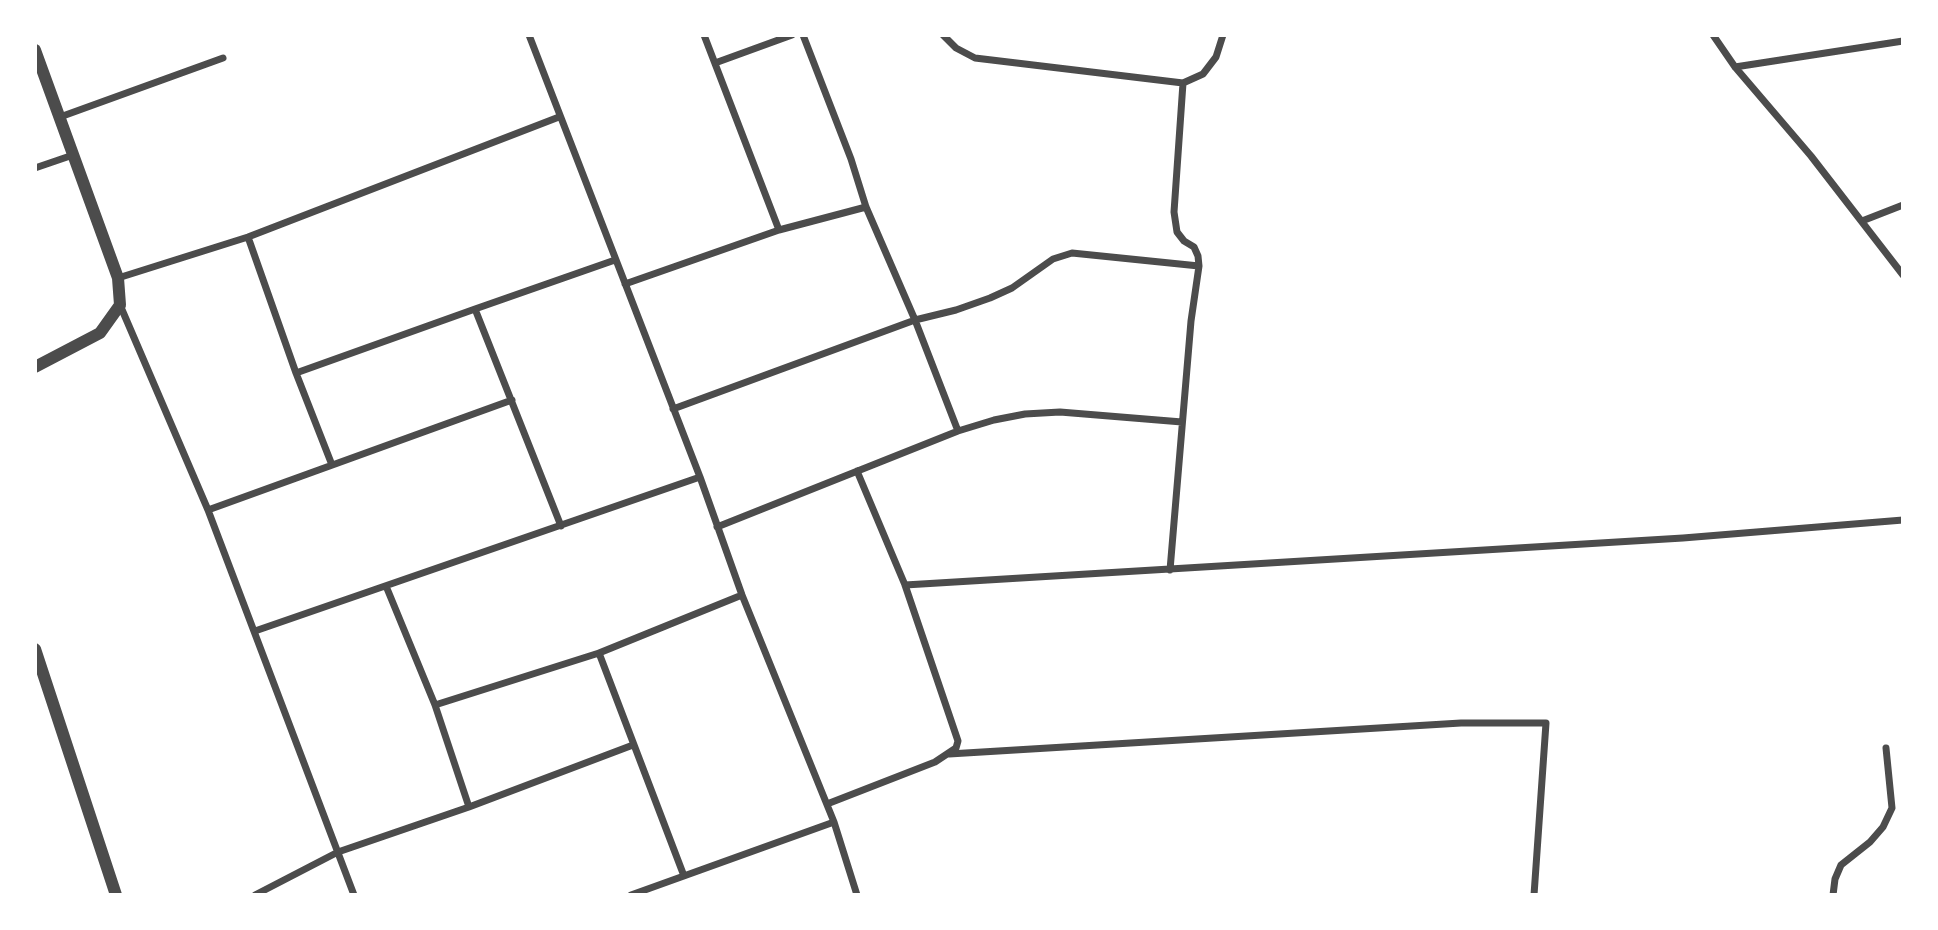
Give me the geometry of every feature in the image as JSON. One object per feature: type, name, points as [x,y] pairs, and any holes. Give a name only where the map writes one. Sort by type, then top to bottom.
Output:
[{"type":"street","points":[[528,35],[700,477],[742,595],[834,822],[858,895]]},
{"type":"street","points":[[704,35],[779,230]]},
{"type":"street","points":[[715,64],[792,35]]},
{"type":"street","points":[[803,35],[851,159],[866,207],[915,320],[958,431]]},
{"type":"street","points":[[943,35],[956,48],[975,58],[1183,83],[1203,74],[1216,57],[1223,35]]},
{"type":"street","points":[[1713,35],[1735,67],[1903,275]]},
{"type":"street","points":[[1735,67],[1903,41]]},
{"type":"street","points":[[35,50],[118,278],[120,304],[208,509],[354,895]]},
{"type":"street","points":[[60,117],[223,58]]},
{"type":"street","points":[[1170,570],[1191,321],[1199,266],[1194,247],[1184,241],[1177,232],[1174,212],[1183,83]]},
{"type":"street","points":[[118,278],[248,237],[559,117]]},
{"type":"street","points":[[35,168],[73,155]]},
{"type":"street","points":[[1862,221],[1903,205]]},
{"type":"street","points":[[625,284],[779,230],[866,207]]},
{"type":"street","points":[[248,237],[332,465]]},
{"type":"street","points":[[674,409],[915,320],[990,298],[1012,288],[1053,259],[1072,253],[1199,266]]},
{"type":"street","points":[[296,373],[615,260]]},
{"type":"street","points":[[35,367],[100,333],[120,304]]},
{"type":"street","points":[[475,309],[561,526]]},
{"type":"street","points":[[208,509],[512,400]]},
{"type":"street","points":[[718,527],[958,431],[1025,414],[1060,412],[1182,422]]},
{"type":"street","points":[[827,804],[949,754],[956,748],[958,741],[957,730],[905,584],[857,471]]},
{"type":"street","points":[[255,631],[700,477]]},
{"type":"street","points":[[905,584],[1684,538],[1903,520]]},
{"type":"street","points":[[386,586],[435,705],[469,807]]},
{"type":"street","points":[[435,705],[598,653],[742,595]]},
{"type":"street","points":[[35,649],[116,895]]},
{"type":"street","points":[[598,653],[684,876]]},
{"type":"street","points":[[949,754],[1461,723],[1545,723],[1534,895]]},
{"type":"street","points":[[255,895],[338,852],[469,807],[634,745]]},
{"type":"street","points":[[1833,895],[1835,879],[1841,865],[1870,842],[1883,827],[1892,808],[1886,748]]},
{"type":"street","points":[[631,895],[834,822]]}]
